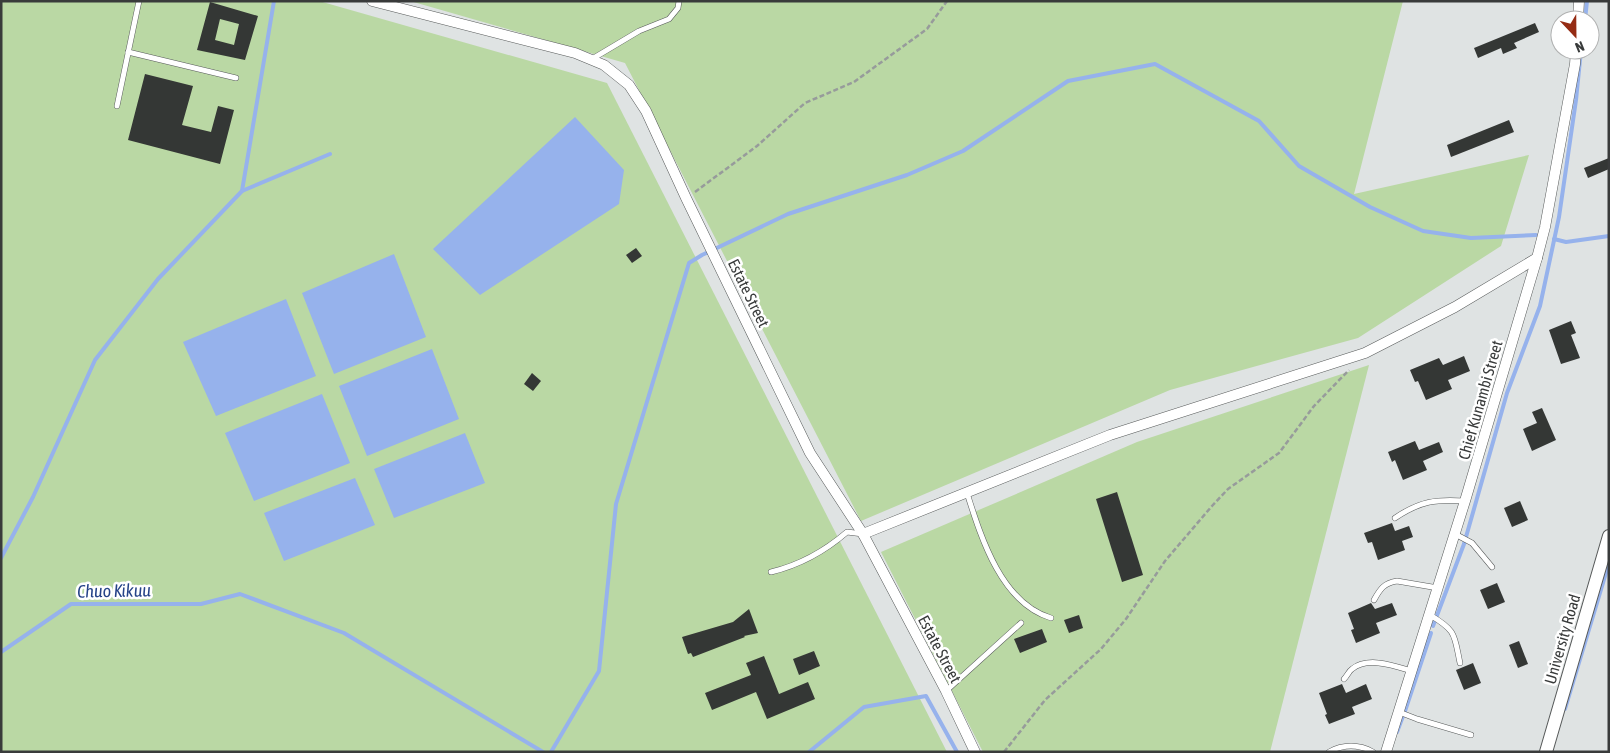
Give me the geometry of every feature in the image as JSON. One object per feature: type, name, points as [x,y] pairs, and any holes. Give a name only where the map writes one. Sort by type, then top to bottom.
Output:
[{"type":"street","name":"Estate Street","points":[[372,1],[575,53],[604,65],[629,85],[646,111],[686,198],[810,453],[863,534],[946,691],[975,752]]},
{"type":"street","name":"Chief Kunambi Street","points":[[1386,752],[1439,588],[1537,258],[1545,227],[1576,60]]},
{"type":"street","points":[[863,534],[1110,435],[1365,353],[1455,307],[1537,258]]},
{"type":"street","name":"University Road","points":[[1546,752],[1609,536]]},
{"type":"lane","points":[[117,106],[139,1]]},
{"type":"lane","points":[[592,59],[639,31],[669,19],[678,8],[679,1]]},
{"type":"lane","points":[[128,52],[236,78]]},
{"type":"lane","points":[[967,492],[978,527],[993,564],[1003,580],[1024,603],[1039,614],[1051,618]]},
{"type":"lane","points":[[1396,518],[1411,507],[1426,502],[1445,500],[1465,501]]},
{"type":"lane","points":[[772,572],[802,562],[832,544],[847,532],[863,534]]},
{"type":"lane","points":[[1455,534],[1472,543],[1492,567]]},
{"type":"lane","points":[[1374,600],[1384,585],[1390,582],[1397,581],[1439,588]]},
{"type":"lane","points":[[1430,615],[1450,628],[1460,663]]},
{"type":"lane","points":[[946,691],[1021,622]]},
{"type":"lane","points":[[1344,679],[1351,669],[1372,662],[1412,671]]},
{"type":"lane","points":[[1398,711],[1417,719],[1471,735]]},
{"type":"lane","points":[[1329,752],[1334,748],[1350,746],[1373,752]]},
{"type":"path","points":[[686,198],[757,146],[805,103],[854,82],[927,29],[947,1]]},
{"type":"path","points":[[1004,752],[1045,700],[1101,649],[1126,619],[1165,561],[1212,506],[1228,489],[1279,453],[1314,406],[1365,353]]},
{"type":"green space","points":[[1,1],[319,1],[607,83],[947,752],[1,752]]},
{"type":"green space","points":[[410,1],[1403,1],[1354,194],[1529,155],[1501,246],[1358,338],[1170,390],[861,521],[625,63]]},
{"type":"green space","points":[[1369,365],[1270,752],[983,752],[881,552],[1137,442]]},
{"type":"water","points":[[575,117],[624,170],[619,204],[480,295],[433,249]]},
{"type":"water","points":[[394,254],[426,337],[334,374],[302,293]]},
{"type":"water","points":[[286,299],[316,376],[216,416],[183,342]]},
{"type":"water","points":[[432,349],[459,419],[367,456],[339,386]]},
{"type":"water","points":[[322,394],[350,463],[254,501],[225,433]]},
{"type":"water","points":[[465,433],[485,483],[394,518],[374,469]]},
{"type":"water","points":[[355,478],[375,525],[284,561],[264,513]]},
{"type":"building","points":[[210,2],[258,16],[245,60],[197,50]],"holes":[[[220,19],[239,24],[234,45],[215,40]]]},
{"type":"building","points":[[1535,23],[1539,32],[1514,43],[1517,48],[1503,54],[1501,48],[1478,58],[1474,48]]},
{"type":"building","points":[[145,74],[193,86],[182,125],[211,132],[218,106],[234,110],[220,164],[128,140]]},
{"type":"building","points":[[1509,120],[1514,132],[1451,157],[1447,145]]},
{"type":"building","points":[[1609,158],[1609,169],[1588,178],[1584,168]]},
{"type":"building","points":[[636,248],[642,256],[632,263],[626,255]]},
{"type":"building","points":[[1571,321],[1576,333],[1571,335],[1580,358],[1561,364],[1549,330]]},
{"type":"building","points":[[1464,356],[1470,371],[1448,380],[1452,389],[1426,400],[1418,381],[1415,382],[1410,370],[1439,358],[1443,365]]},
{"type":"building","points":[[532,373],[541,381],[533,391],[524,384]]},
{"type":"building","points":[[1542,408],[1556,440],[1532,451],[1523,429],[1537,423],[1532,412]]},
{"type":"building","points":[[1415,441],[1419,450],[1439,442],[1443,452],[1423,461],[1427,470],[1403,480],[1395,460],[1392,462],[1388,452]]},
{"type":"building","points":[[1117,492],[1143,575],[1122,582],[1096,499]]},
{"type":"building","points":[[1520,501],[1528,520],[1512,527],[1504,508]]},
{"type":"building","points":[[1392,523],[1395,531],[1409,526],[1413,537],[1402,541],[1405,550],[1378,560],[1372,542],[1368,543],[1364,533]]},
{"type":"building","points":[[1497,583],[1505,602],[1488,609],[1480,590]]},
{"type":"building","points":[[1371,603],[1375,609],[1392,603],[1397,615],[1376,623],[1380,633],[1356,643],[1351,630],[1354,629],[1348,613]]},
{"type":"building","points":[[749,609],[758,633],[744,636],[693,657],[691,653],[688,654],[682,637],[733,622]]},
{"type":"building","points":[[1079,615],[1083,628],[1069,633],[1064,620]]},
{"type":"building","points":[[1042,629],[1047,642],[1020,653],[1014,639]]},
{"type":"building","points":[[1519,641],[1528,664],[1518,668],[1509,645]]},
{"type":"building","points":[[814,651],[820,666],[799,675],[793,659]]},
{"type":"building","points":[[764,656],[779,694],[808,682],[815,699],[767,719],[756,692],[712,710],[705,693],[751,675],[746,663]]},
{"type":"building","points":[[1473,663],[1481,683],[1464,690],[1456,670]]},
{"type":"building","points":[[1342,684],[1346,693],[1366,684],[1372,699],[1352,707],[1355,714],[1329,724],[1319,693]]},
{"type":"waterway","points":[[242,191],[274,1]]},
{"type":"waterway","points":[[1586,10],[1587,1]]},
{"type":"waterway","points":[[1433,626],[1464,544],[1507,393],[1540,306],[1559,217],[1580,60]]},
{"type":"waterway","points":[[551,752],[599,671],[616,504],[689,263],[702,255],[788,214],[907,175],[963,151],[1068,81],[1155,64],[1259,121],[1299,166],[1370,207],[1423,231],[1471,238],[1536,235]]},
{"type":"waterway","points":[[1,558],[33,497],[95,360],[158,279],[242,191],[330,154]]},
{"type":"waterway","points":[[1554,239],[1566,242],[1609,236]]},
{"type":"waterway","points":[[1565,709],[1609,563]]},
{"type":"waterway","name":"Chuo Kikuu","points":[[1,652],[71,604],[201,604],[240,594],[344,633],[543,752]]},
{"type":"waterway","points":[[1405,711],[1431,633]]},
{"type":"waterway","points":[[809,752],[864,707],[926,696],[957,752]]},
{"type":"waterway","points":[[1397,732],[1403,716]]}]
